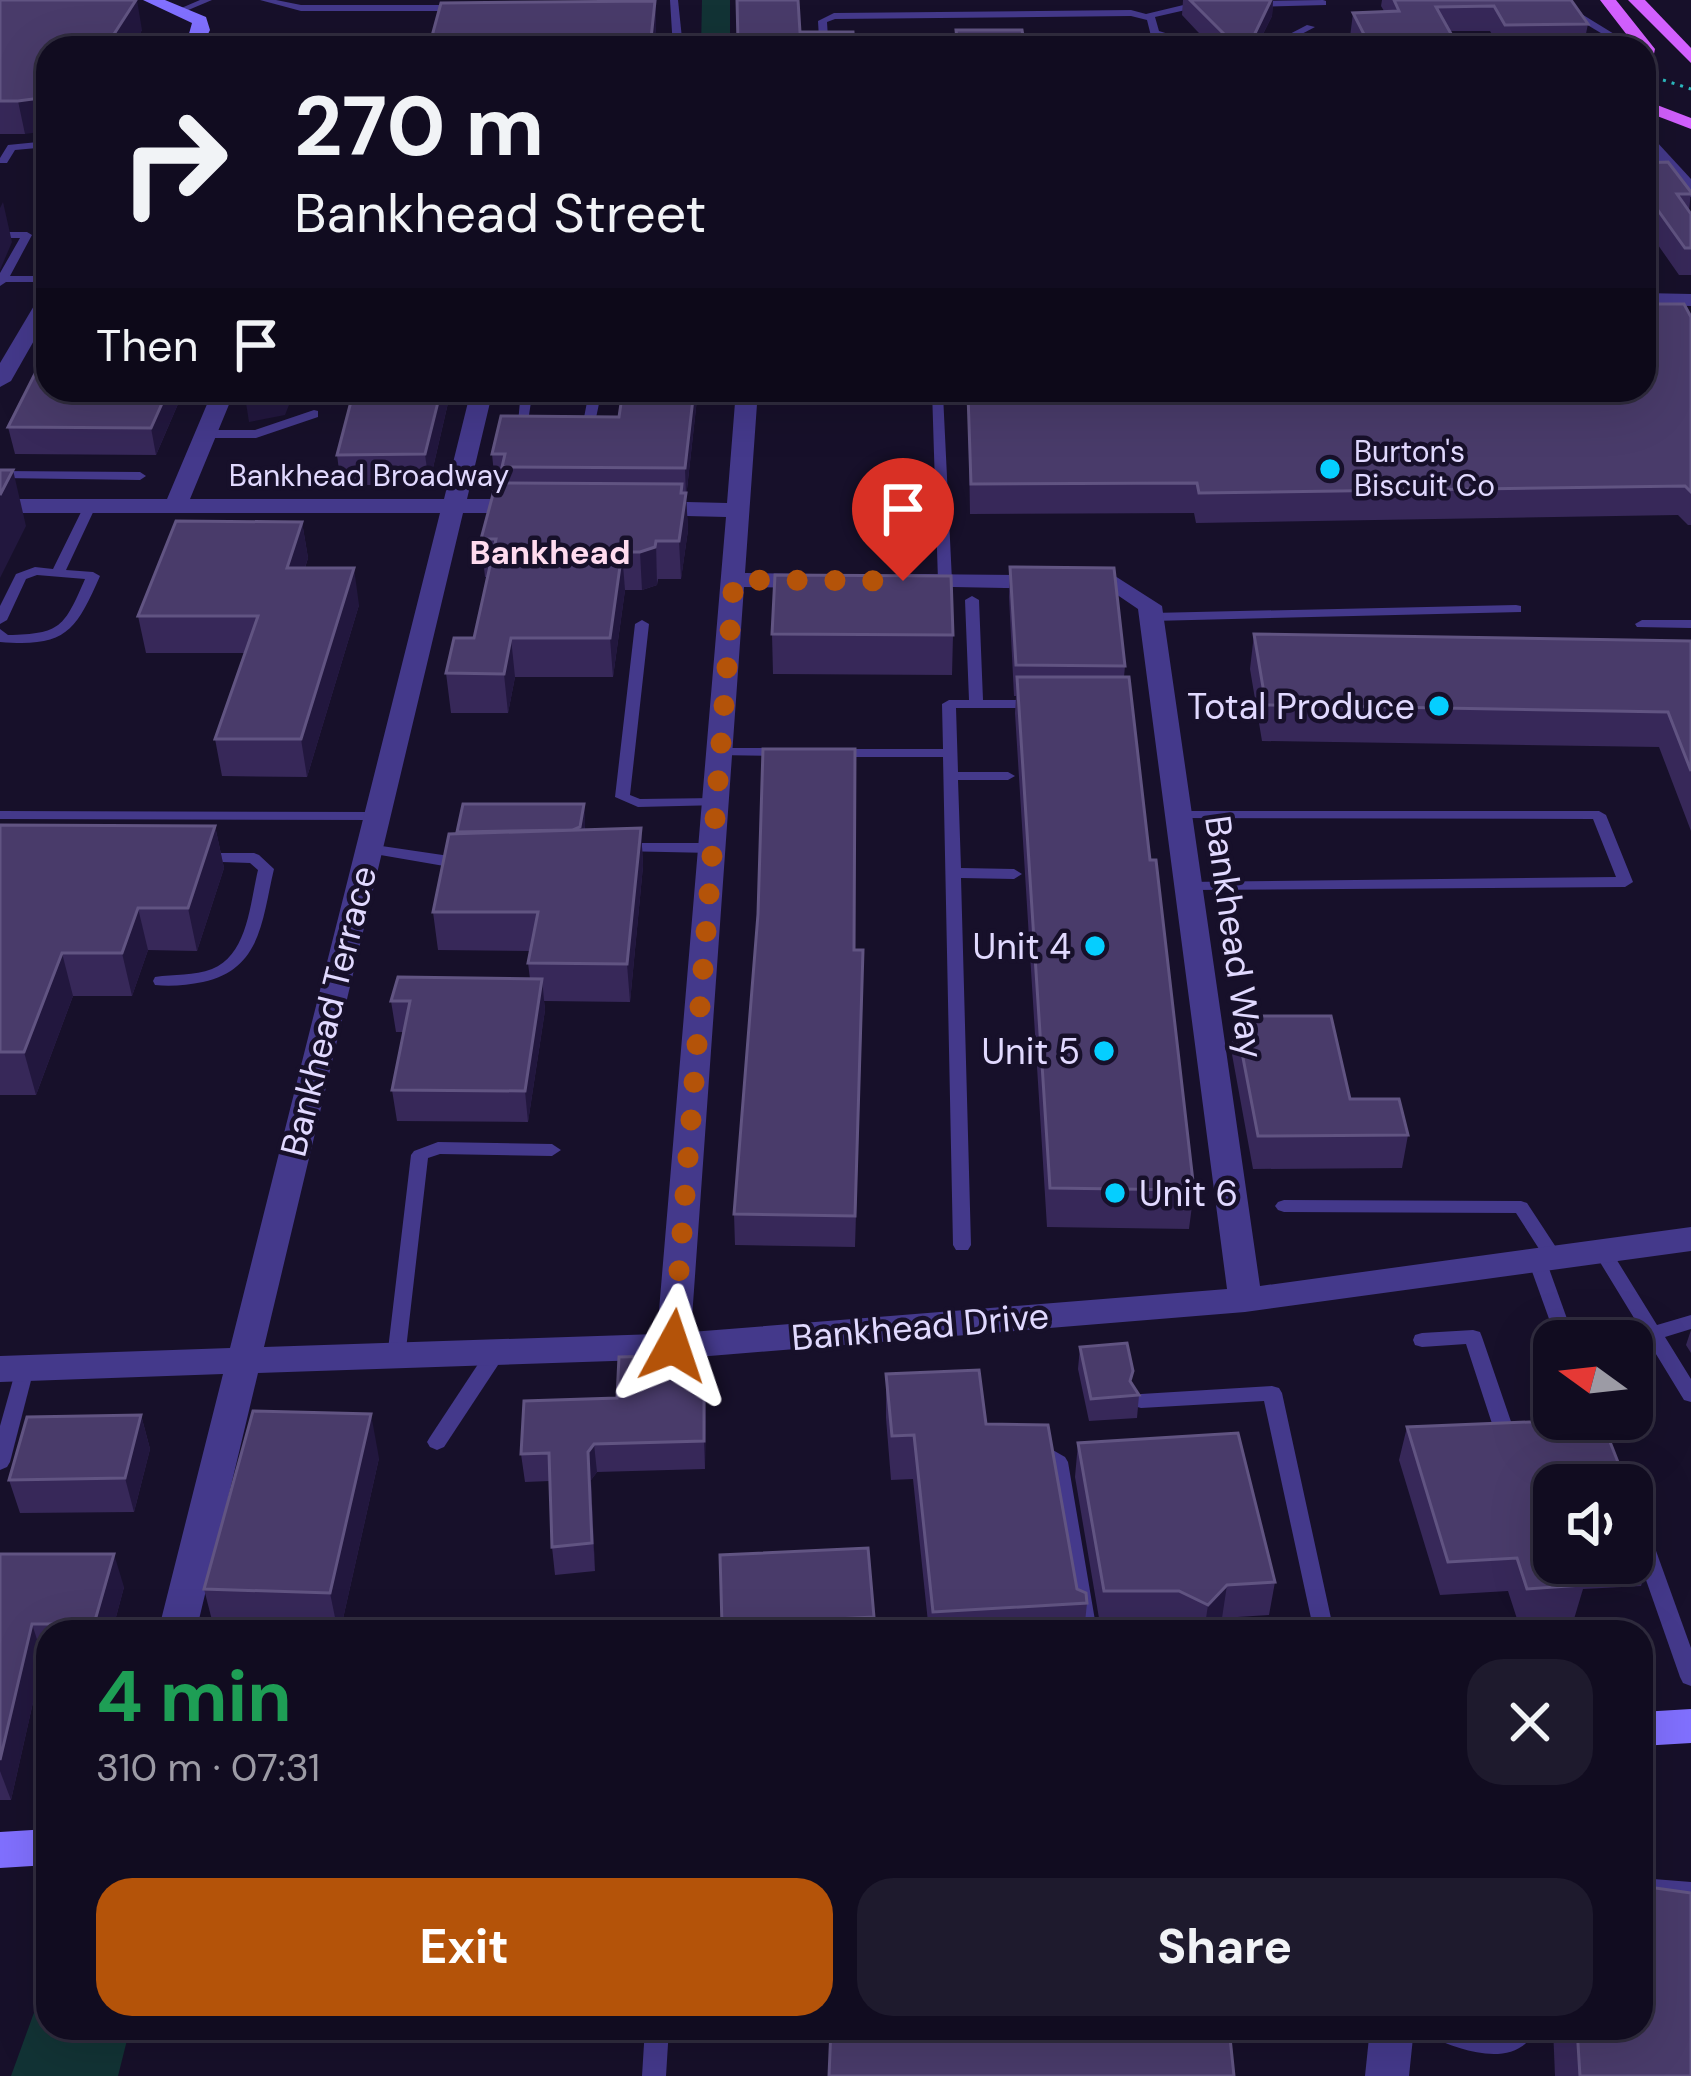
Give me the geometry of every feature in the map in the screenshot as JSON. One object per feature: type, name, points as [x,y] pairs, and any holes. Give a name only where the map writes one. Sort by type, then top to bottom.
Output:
[{"type":"main road","points":[[1608,0],[1629,36]]},
{"type":"main road","points":[[1636,0],[1691,58]]},
{"type":"main road","points":[[1656,65],[1691,68]]},
{"type":"main road","points":[[1656,112],[1691,124]]},
{"type":"street","points":[[151,0],[183,8],[202,24],[198,36]]},
{"type":"street","points":[[1656,148],[1691,190]]},
{"type":"street","points":[[1656,299],[1691,300]]},
{"type":"street","points":[[2,373],[36,318]]},
{"type":"street","points":[[176,506],[219,402]]},
{"type":"street","name":"Bankhead Terrace","points":[[180,1620],[479,402]]},
{"type":"street","points":[[673,1346],[746,402]]},
{"type":"street","name":"Bankhead Broadway","points":[[0,506],[176,506],[230,517],[452,505],[547,507]]},
{"type":"street","points":[[618,508],[737,510]]},
{"type":"street","points":[[734,580],[945,581]]},
{"type":"street","name":"Bankhead Way","points":[[945,581],[1115,583],[1150,607],[1245,1300]]},
{"type":"street","name":"Bankhead Drive","points":[[13,1369],[673,1346],[1245,1300],[1691,1239]]},
{"type":"street","points":[[1653,1728],[1691,1726]]},
{"type":"street","points":[[0,1850],[36,1848]]},
{"type":"street","points":[[1387,2076],[1391,2040]]},
{"type":"lane","points":[[183,8],[208,0]]},
{"type":"lane","points":[[264,0],[312,8],[476,9]]},
{"type":"lane","points":[[674,0],[677,36]]},
{"type":"lane","points":[[1233,4],[1323,3]]},
{"type":"lane","points":[[1565,3],[1590,28],[1607,36]]},
{"type":"lane","points":[[824,36],[822,21],[834,16],[1148,16],[1210,4]]},
{"type":"lane","points":[[298,36],[312,8]]},
{"type":"lane","points":[[425,36],[433,8]]},
{"type":"lane","points":[[1148,16],[1155,36]]},
{"type":"lane","points":[[1292,36],[1310,27]]},
{"type":"lane","points":[[1155,32],[1168,36]]},
{"type":"lane","points":[[3,161],[12,147],[36,145]]},
{"type":"lane","points":[[0,236],[27,235],[1,281]]},
{"type":"lane","points":[[1,281],[36,280]]},
{"type":"lane","points":[[526,402],[521,431],[543,431]]},
{"type":"lane","points":[[565,431],[587,432],[594,402]]},
{"type":"lane","points":[[938,402],[945,581]]},
{"type":"lane","points":[[206,434],[256,434],[314,415]]},
{"type":"lane","points":[[2,474],[140,476]]},
{"type":"lane","points":[[45,506],[61,475]]},
{"type":"lane","points":[[58,572],[90,506]]},
{"type":"lane","points":[[0,620],[21,577],[58,572],[93,576],[71,628],[52,639],[3,638],[0,633]]},
{"type":"lane","points":[[972,600],[976,704]]},
{"type":"lane","points":[[1152,616],[1516,609]]},
{"type":"lane","points":[[642,624],[622,797],[638,803],[716,802]]},
{"type":"lane","points":[[1642,624],[1691,624]]},
{"type":"lane","points":[[962,1245],[949,704],[1061,704]]},
{"type":"lane","points":[[720,752],[950,753]]},
{"type":"lane","points":[[951,776],[1008,776]]},
{"type":"lane","points":[[1179,815],[1599,814],[1625,882],[1189,885]]},
{"type":"lane","points":[[0,815],[376,816]]},
{"type":"lane","points":[[607,848],[712,848]]},
{"type":"lane","points":[[368,849],[409,850],[430,863],[472,863]]},
{"type":"lane","points":[[161,981],[210,980],[242,956],[266,869],[254,858],[185,858]]},
{"type":"lane","points":[[954,873],[1014,874]]},
{"type":"lane","points":[[397,1358],[420,1155],[438,1148],[552,1150]]},
{"type":"lane","points":[[1284,1206],[1521,1207],[1547,1262],[1561,1320]]},
{"type":"lane","points":[[1604,1254],[1691,1395]]},
{"type":"lane","points":[[1654,1333],[1691,1322]]},
{"type":"lane","points":[[1423,1340],[1473,1337],[1509,1446],[1532,1444]]},
{"type":"lane","points":[[436,1442],[495,1354]]},
{"type":"lane","points":[[0,1462],[13,1369]]},
{"type":"lane","points":[[1141,1401],[1272,1393],[1321,1620]]},
{"type":"lane","points":[[1016,1435],[1058,1462],[1086,1620]]},
{"type":"lane","points":[[1653,1571],[1691,1677]]},
{"type":"lane","points":[[1653,1889],[1691,1892]]},
{"type":"lane","points":[[654,2076],[657,2040]]},
{"type":"lane","points":[[1470,2040],[1511,2040]]},
{"type":"path","points":[[1663,80],[1691,89]]},
{"type":"green space","points":[[702,0],[730,0],[730,36],[701,36]]},
{"type":"green space","points":[[36,2007],[36,2040],[127,2040],[118,2076],[11,2076]]},
{"type":"building","points":[[0,0],[136,0],[113,36],[36,36],[36,99],[0,101]]},
{"type":"building","points":[[737,0],[798,0],[800,32],[853,32],[853,36],[738,36]]},
{"type":"building","points":[[1190,0],[1271,0],[1254,36],[1226,36]]},
{"type":"building","points":[[1394,0],[1571,0],[1588,24],[1505,25],[1494,6],[1436,7],[1452,36],[1365,36],[1353,13],[1399,11]]},
{"type":"building","points":[[655,1],[651,36],[432,36],[441,3]]},
{"type":"building","points":[[956,30],[1022,30],[1023,36],[957,36]]},
{"type":"building","points":[[1656,162],[1668,162],[1691,192],[1677,194],[1691,214],[1691,248],[1685,248],[1656,208]]},
{"type":"building","name":"Burton's Biscuit Co","points":[[1656,304],[1684,304],[1691,317],[1691,492],[1685,486],[1199,493],[1197,483],[971,484],[968,402],[1656,402]]},
{"type":"building","points":[[36,372],[36,402],[163,402],[151,428],[8,427]]},
{"type":"building","points":[[351,402],[438,402],[425,454],[337,455]]},
{"type":"building","points":[[621,402],[693,402],[685,468],[502,467],[505,454],[492,454],[501,416],[619,417]]},
{"type":"building","points":[[0,470],[13,470],[0,495]]},
{"type":"building","points":[[496,483],[682,484],[681,493],[686,493],[679,541],[656,541],[655,547],[640,552],[622,552],[610,638],[511,638],[504,674],[446,673],[454,638],[474,638],[496,539],[481,539]]},
{"type":"building","points":[[176,521],[302,522],[287,568],[354,568],[301,739],[215,739],[258,616],[138,616]]},
{"type":"building","points":[[1010,567],[1114,568],[1125,666],[1016,665]]},
{"type":"building","points":[[775,575],[951,576],[953,635],[772,634]]},
{"type":"building","points":[[1254,634],[1691,641],[1691,771],[1668,712],[1266,705]]},
{"type":"building","points":[[1017,677],[1129,677],[1150,860],[1156,860],[1194,1190],[1050,1188]]},
{"type":"building","points":[[763,749],[855,749],[854,950],[863,950],[855,1216],[734,1214],[758,914]]},
{"type":"building","points":[[463,804],[584,804],[580,827],[573,830],[457,832]]},
{"type":"building","points":[[0,825],[215,826],[188,908],[138,908],[122,953],[62,953],[24,1052],[0,1052]]},
{"type":"building","points":[[641,828],[627,964],[528,963],[538,912],[433,912],[449,834]]},
{"type":"building","points":[[398,977],[542,979],[525,1091],[392,1090],[410,1001],[391,1001]]},
{"type":"building","points":[[1235,1016],[1331,1016],[1350,1099],[1399,1099],[1408,1135],[1258,1136]]},
{"type":"building","points":[[1127,1343],[1133,1371],[1130,1381],[1139,1395],[1091,1399],[1080,1347]]},
{"type":"building","points":[[704,1355],[704,1441],[594,1444],[588,1452],[592,1543],[552,1547],[549,1453],[521,1454],[524,1401],[617,1398],[619,1357]]},
{"type":"building","points":[[979,1370],[986,1424],[1048,1425],[1077,1589],[1086,1593],[1087,1603],[933,1612],[914,1435],[892,1436],[886,1374]]},
{"type":"building","points":[[253,1411],[371,1414],[330,1593],[204,1589]]},
{"type":"building","points":[[141,1415],[125,1478],[9,1480],[27,1417]]},
{"type":"building","points":[[1533,1422],[1533,1440],[1609,1440],[1619,1464],[1533,1464],[1533,1584],[1584,1585],[1527,1589],[1517,1558],[1448,1562],[1407,1427]]},
{"type":"building","points":[[1238,1433],[1275,1582],[1227,1585],[1208,1605],[1179,1591],[1104,1591],[1078,1443]]},
{"type":"building","points":[[868,1548],[874,1617],[722,1620],[720,1555]]},
{"type":"building","points":[[0,1554],[114,1554],[95,1620],[36,1620],[32,1624],[0,1760]]},
{"type":"building","points":[[1653,1888],[1691,1893],[1691,2076],[1580,2076],[1578,2040],[1653,2040]]},
{"type":"building","points":[[830,2040],[1230,2040],[1234,2076],[829,2076]]},
{"type":"place","name":"Burton's Biscuit Co","points":[[1330,469]]},
{"type":"place","name":"Total Produce","points":[[1439,706]]},
{"type":"place","name":"Unit 4","points":[[1095,946]]},
{"type":"place","name":"Unit 5","points":[[1104,1051]]},
{"type":"place","name":"Unit 6","points":[[1115,1193]]},
{"type":"district","name":"Bankhead","points":[[550,552]]},
{"type":"route","points":[[673,1346],[734,580],[903,581]]}]
